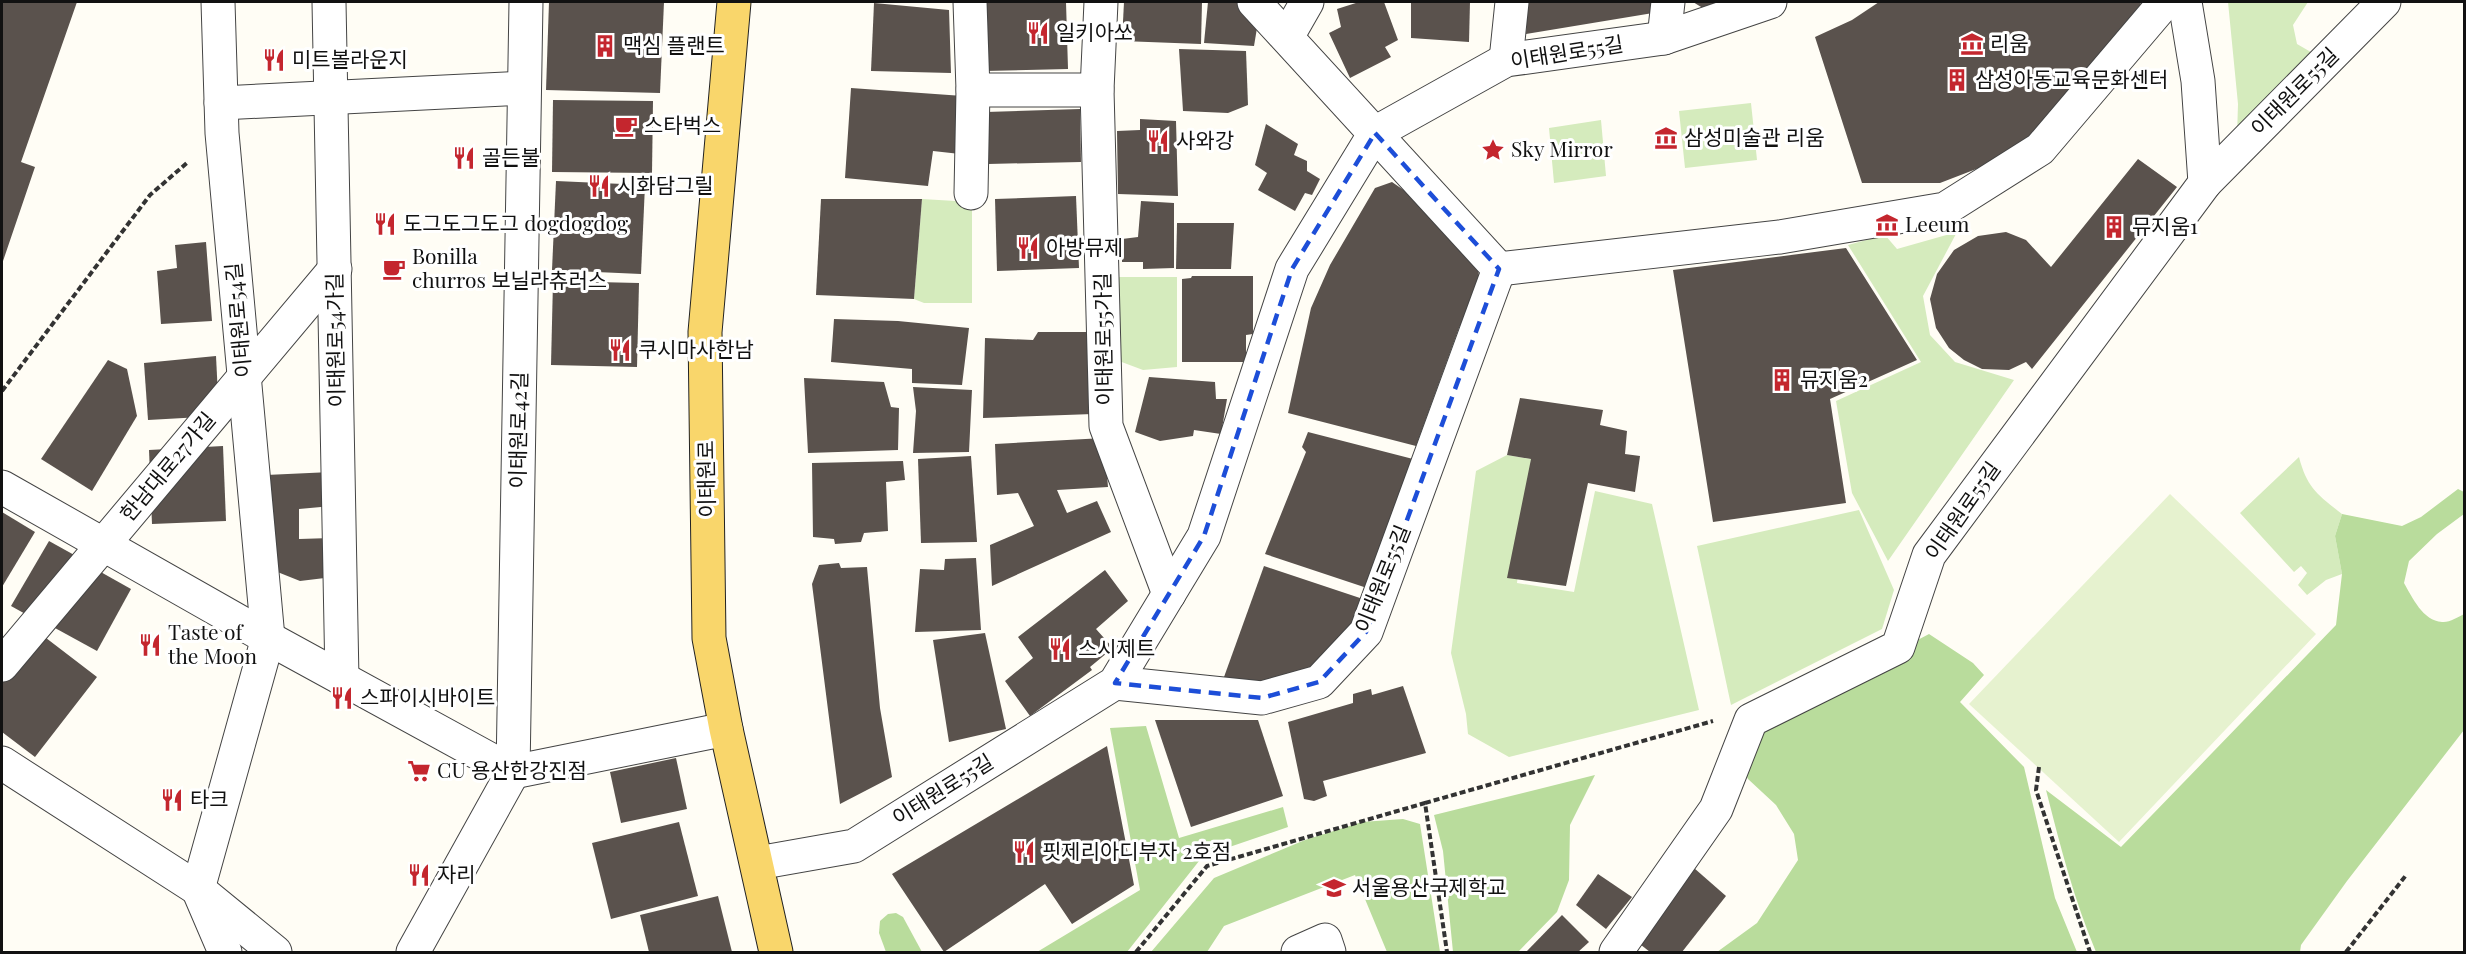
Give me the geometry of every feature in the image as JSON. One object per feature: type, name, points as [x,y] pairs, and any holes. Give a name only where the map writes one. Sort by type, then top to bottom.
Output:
[{"type":"main road","name":"이태원로","points":[[734,2],[705,332],[709,638],[726,729],[758,862],[772,952]]},
{"type":"street","name":"이태원로54길","points":[[218,2],[222,118],[268,638]]},
{"type":"street","name":"이태원로54가길","points":[[329,2],[342,679]]},
{"type":"street","name":"이태원로42길","points":[[513,772],[526,2]]},
{"type":"street","points":[[970,2],[973,90],[971,193]]},
{"type":"street","name":"이태원로55가길","points":[[1101,2],[1097,90],[1106,426],[1169,594]]},
{"type":"street","points":[[1254,2],[1499,269],[1780,237],[1945,209],[2040,149],[2165,2]]},
{"type":"street","points":[[1287,37],[1307,2]]},
{"type":"street","points":[[1506,60],[1512,2]]},
{"type":"street","points":[[1664,38],[1668,2]]},
{"type":"street","name":"이태원로55길","points":[[758,862],[854,846],[1115,683],[1204,536],[1292,269],[1375,133],[1506,60],[1664,38],[1770,2]]},
{"type":"street","points":[[2185,2],[2198,81],[2205,183]]},
{"type":"street","name":"이태원로55길","points":[[1751,720],[1898,648],[1929,555],[2205,183],[2385,2]]},
{"type":"street","points":[[222,118],[331,98],[525,88]]},
{"type":"street","points":[[973,90],[1097,90]]},
{"type":"street","name":"한남대로27가길","points":[[2,665],[335,269]]},
{"type":"street","name":"이태원로55길","points":[[1115,683],[1262,698],[1319,682],[1366,632],[1499,269]]},
{"type":"street","points":[[2,487],[268,638],[513,772],[726,729]]},
{"type":"street","points":[[225,952],[198,889],[268,638]]},
{"type":"street","points":[[1616,952],[1716,809],[1751,720]]},
{"type":"street","points":[[2,763],[198,889],[275,952]]},
{"type":"street","points":[[412,952],[513,772]]},
{"type":"street","points":[[1298,952],[1325,940],[1329,952]]},
{"type":"path","points":[[2,391],[150,195],[222,118]]},
{"type":"path","points":[[1136,952],[1207,866],[1728,717],[1751,720]]},
{"type":"path","points":[[2038,767],[2036,790],[2090,952]]},
{"type":"path","points":[[1425,803],[1447,952]]},
{"type":"path","points":[[2346,952],[2407,874]]},
{"type":"highlighted area","points":[[1375,133],[1499,269],[1366,632],[1319,682],[1262,698],[1115,683],[1204,536],[1292,269]]},
{"type":"green space","points":[[2228,2],[2308,2],[2293,25],[2297,44],[2316,55],[2237,136],[2238,104]]},
{"type":"green space","points":[[1751,103],[1757,160],[1685,168],[1679,111]]},
{"type":"green space","points":[[1601,120],[1606,176],[1554,183],[1549,128]]},
{"type":"green space","points":[[922,199],[972,202],[972,303],[924,303],[914,299]]},
{"type":"green space","points":[[1957,232],[1923,296],[1930,335],[1955,362],[2014,380],[1888,561],[1852,493],[1836,401],[1921,362],[1848,245],[1885,235],[1897,249]]},
{"type":"green space","points":[[1118,277],[1177,277],[1177,367],[1143,370],[1119,361]]},
{"type":"green space","points":[[1507,455],[1531,459],[1517,583],[1574,592],[1595,491],[1652,504],[1699,710],[1509,757],[1468,734],[1466,714],[1451,653],[1476,471]]},
{"type":"green space","points":[[2299,457],[2310,484],[2342,514],[2335,536],[2342,574],[2326,580],[2307,595],[2298,585],[2307,573],[2301,566],[2294,572],[2240,513]]},
{"type":"green space","points":[[2458,489],[2464,492],[2464,514],[2437,534],[2409,561],[2404,583],[2419,607],[2435,621],[2448,622],[2464,614],[2464,730],[2347,881],[2301,945],[2300,952],[2096,952],[2074,892],[2046,790],[2121,847],[2336,625],[2342,574],[2335,536],[2342,514],[2402,526],[2421,517]]},
{"type":"green space","points":[[2170,494],[2316,634],[2119,842],[1969,704]]},
{"type":"green space","points":[[1859,510],[1894,590],[1882,629],[1731,705],[1697,546]]},
{"type":"green space","points":[[1929,634],[1973,663],[1984,675],[1960,702],[2024,767],[2055,898],[2077,952],[1717,952],[1757,923],[1798,860],[1794,834],[1776,805],[1748,779],[1739,761],[1761,723]]},
{"type":"green space","points":[[1146,726],[1179,838],[1283,807],[1288,827],[1203,856],[1127,952],[1037,952],[1140,890],[1110,728]]},
{"type":"green space","points":[[1595,775],[1570,825],[1569,880],[1557,912],[1518,952],[1453,952],[1443,851],[1434,815]]},
{"type":"green space","points":[[1403,819],[1420,824],[1440,952],[1387,952],[1355,875],[1224,926],[1207,952],[1151,952],[1214,878],[1305,840],[1362,822]]},
{"type":"green space","points":[[896,913],[903,917],[922,952],[886,952],[879,933],[880,921],[888,914]]},
{"type":"building","points":[[2,2],[77,2],[21,162],[35,167],[2,264]]},
{"type":"building","name":"맥심 플랜트","points":[[549,2],[664,2],[660,93],[546,90]]},
{"type":"building","points":[[983,2],[1066,2],[1068,69],[985,71]]},
{"type":"building","points":[[1124,2],[1202,2],[1201,44],[1122,41]]},
{"type":"building","points":[[1208,2],[1240,2],[1258,22],[1254,46],[1204,43]]},
{"type":"building","points":[[1359,2],[1384,2],[1398,40],[1385,47],[1391,57],[1350,78],[1329,33],[1341,27],[1337,9]]},
{"type":"building","points":[[1411,2],[1470,2],[1469,42],[1411,38]]},
{"type":"building","points":[[1528,2],[1654,2],[1653,13],[1526,34]]},
{"type":"building","points":[[1693,2],[1730,2],[1706,10]]},
{"type":"building","name":"삼성아동교육문화센터","points":[[1879,2],[2141,2],[2138,19],[2049,124],[2010,156],[1940,183],[1862,183],[1815,37],[1852,20]]},
{"type":"building","points":[[874,3],[949,10],[951,73],[871,71]]},
{"type":"building","points":[[1179,49],[1246,51],[1248,105],[1228,113],[1183,111]]},
{"type":"building","points":[[851,88],[963,96],[960,154],[933,151],[928,186],[845,178]]},
{"type":"building","points":[[553,100],[653,101],[652,173],[552,172]]},
{"type":"building","points":[[1080,109],[1081,162],[988,164],[986,112]]},
{"type":"building","points":[[1140,119],[1176,121],[1178,196],[1118,194],[1117,131],[1140,130]]},
{"type":"building","points":[[1266,124],[1298,144],[1294,155],[1307,161],[1307,171],[1320,179],[1312,195],[1305,193],[1295,211],[1258,190],[1267,173],[1255,165]]},
{"type":"building","points":[[2138,159],[2177,187],[2032,369],[2026,362],[2009,370],[1982,369],[1964,360],[1949,348],[1936,328],[1930,299],[1937,274],[1954,250],[1978,236],[2006,232],[2026,240],[2051,267]]},
{"type":"building","points":[[556,181],[645,185],[641,274],[552,270]]},
{"type":"building","points":[[1392,182],[1405,191],[1472,258],[1478,268],[1480,284],[1459,328],[1416,446],[1288,413],[1311,308],[1330,265],[1375,188]]},
{"type":"building","points":[[1076,196],[1079,268],[997,271],[995,199]]},
{"type":"building","points":[[821,199],[922,199],[914,299],[816,295]]},
{"type":"building","points":[[1141,201],[1174,203],[1174,268],[1143,269],[1143,262],[1122,262],[1122,239],[1138,237]]},
{"type":"building","points":[[1177,223],[1234,223],[1231,269],[1176,269]]},
{"type":"building","points":[[206,242],[212,321],[161,324],[157,271],[177,268],[175,245]]},
{"type":"building","name":"뮤지움2","points":[[1846,248],[1917,360],[1830,399],[1846,503],[1713,522],[1673,270]]},
{"type":"building","points":[[1192,276],[1253,276],[1253,334],[1246,335],[1246,362],[1182,362],[1182,279]]},
{"type":"building","points":[[553,281],[639,283],[637,367],[551,365]]},
{"type":"building","points":[[834,319],[898,321],[969,328],[962,385],[912,383],[912,369],[831,362]]},
{"type":"building","points":[[1038,332],[1090,332],[1093,414],[983,418],[985,338],[1033,340]]},
{"type":"building","points":[[216,356],[219,416],[148,420],[144,363]]},
{"type":"building","points":[[108,360],[127,369],[137,416],[92,491],[41,459]]},
{"type":"building","points":[[1149,377],[1215,382],[1216,399],[1227,399],[1221,434],[1194,430],[1193,436],[1160,441],[1135,432]]},
{"type":"building","points":[[804,378],[884,382],[891,407],[899,408],[898,450],[808,453]]},
{"type":"building","points":[[913,387],[972,390],[969,452],[913,453],[916,411]]},
{"type":"building","points":[[1520,398],[1603,410],[1600,425],[1627,431],[1625,454],[1640,456],[1635,492],[1588,483],[1566,586],[1507,578],[1531,459],[1507,455]]},
{"type":"building","points":[[1308,432],[1413,459],[1373,590],[1265,554],[1306,452],[1302,447]]},
{"type":"building","points":[[1104,438],[1108,487],[1057,490],[1067,513],[1097,501],[1111,532],[992,586],[990,545],[1034,526],[1018,493],[997,495],[995,444]]},
{"type":"building","points":[[223,446],[226,521],[152,524],[149,450]]},
{"type":"building","points":[[971,456],[977,542],[921,543],[918,459]]},
{"type":"building","points":[[903,461],[905,480],[886,482],[888,531],[864,533],[861,542],[835,544],[834,539],[813,537],[812,463]]},
{"type":"building","points":[[331,472],[332,506],[299,509],[299,539],[331,538],[333,577],[300,581],[270,569],[266,475]]},
{"type":"building","points":[[2,512],[35,532],[2,587]]},
{"type":"building","points":[[49,541],[85,561],[47,626],[11,606]]},
{"type":"building","points":[[976,558],[981,630],[915,632],[920,569],[944,570],[945,559]]},
{"type":"building","points":[[839,563],[841,568],[867,567],[880,708],[892,777],[840,804],[812,584],[819,565]]},
{"type":"building","points":[[90,566],[131,589],[97,651],[55,628]]},
{"type":"building","points":[[1264,566],[1366,600],[1326,667],[1262,691],[1224,677]]},
{"type":"building","points":[[1105,570],[1128,601],[1096,629],[1113,648],[1090,667],[1092,670],[1030,716],[1005,681],[1033,658],[1018,637]]},
{"type":"building","points":[[33,628],[97,677],[35,757],[2,732],[2,637],[17,648]]},
{"type":"building","points":[[985,633],[1006,729],[949,742],[933,640]]},
{"type":"building","points":[[1403,686],[1426,753],[1323,781],[1327,796],[1314,801],[1304,799],[1288,722],[1353,703],[1353,694],[1371,689],[1372,695]]},
{"type":"building","points":[[1155,720],[1258,720],[1283,796],[1191,827]]},
{"type":"building","points":[[1107,746],[1134,885],[1072,924],[1045,884],[944,952],[892,874]]},
{"type":"building","points":[[676,758],[687,809],[621,823],[610,772]]},
{"type":"building","points":[[679,822],[698,896],[611,919],[592,843]]},
{"type":"building","points":[[1694,868],[1726,896],[1682,952],[1650,952],[1636,941]]},
{"type":"building","points":[[1598,874],[1632,897],[1606,929],[1576,905]]},
{"type":"building","points":[[718,896],[732,952],[649,952],[640,915]]},
{"type":"building","points":[[1562,915],[1589,942],[1578,952],[1526,952]]},
{"type":"place","name":"일키아쏘","points":[[1038,33]]},
{"type":"place","name":"리움","points":[[1972,44]]},
{"type":"place","name":"맥심 플랜트","points":[[605,46]]},
{"type":"place","name":"미트볼라운지","points":[[274,60]]},
{"type":"place","name":"삼성아동교육문화센터","points":[[1957,80]]},
{"type":"place","name":"스타벅스","points":[[626,126]]},
{"type":"place","name":"삼성미술관 리움","points":[[1666,138]]},
{"type":"place","name":"사와강","points":[[1158,141]]},
{"type":"place","name":"Sky Mirror","points":[[1493,150]]},
{"type":"place","name":"골든불","points":[[464,158]]},
{"type":"place","name":"시화담그릴","points":[[599,186]]},
{"type":"place","name":"도그도그도그 dogdogdog","points":[[385,224]]},
{"type":"place","name":"Leeum","points":[[1887,225]]},
{"type":"place","name":"뮤지움1","points":[[2114,227]]},
{"type":"place","name":"아방뮤제","points":[[1028,248]]},
{"type":"place","name":"Bonilla churros 보닐라츄러스","points":[[394,269]]},
{"type":"place","name":"쿠시마사한남","points":[[620,350]]},
{"type":"place","name":"뮤지움2","points":[[1782,380]]},
{"type":"place","name":"Taste of the Moon","points":[[150,645]]},
{"type":"place","name":"스시제트","points":[[1060,649]]},
{"type":"place","name":"스파이시바이트","points":[[342,698]]},
{"type":"place","name":"CU 용산한강진점","points":[[419,771]]},
{"type":"place","name":"타크","points":[[172,800]]},
{"type":"place","name":"핏제리아디부자 2호점","points":[[1024,852]]},
{"type":"place","name":"자리","points":[[419,875]]},
{"type":"place","name":"서울용산국제학교","points":[[1334,888]]}]
